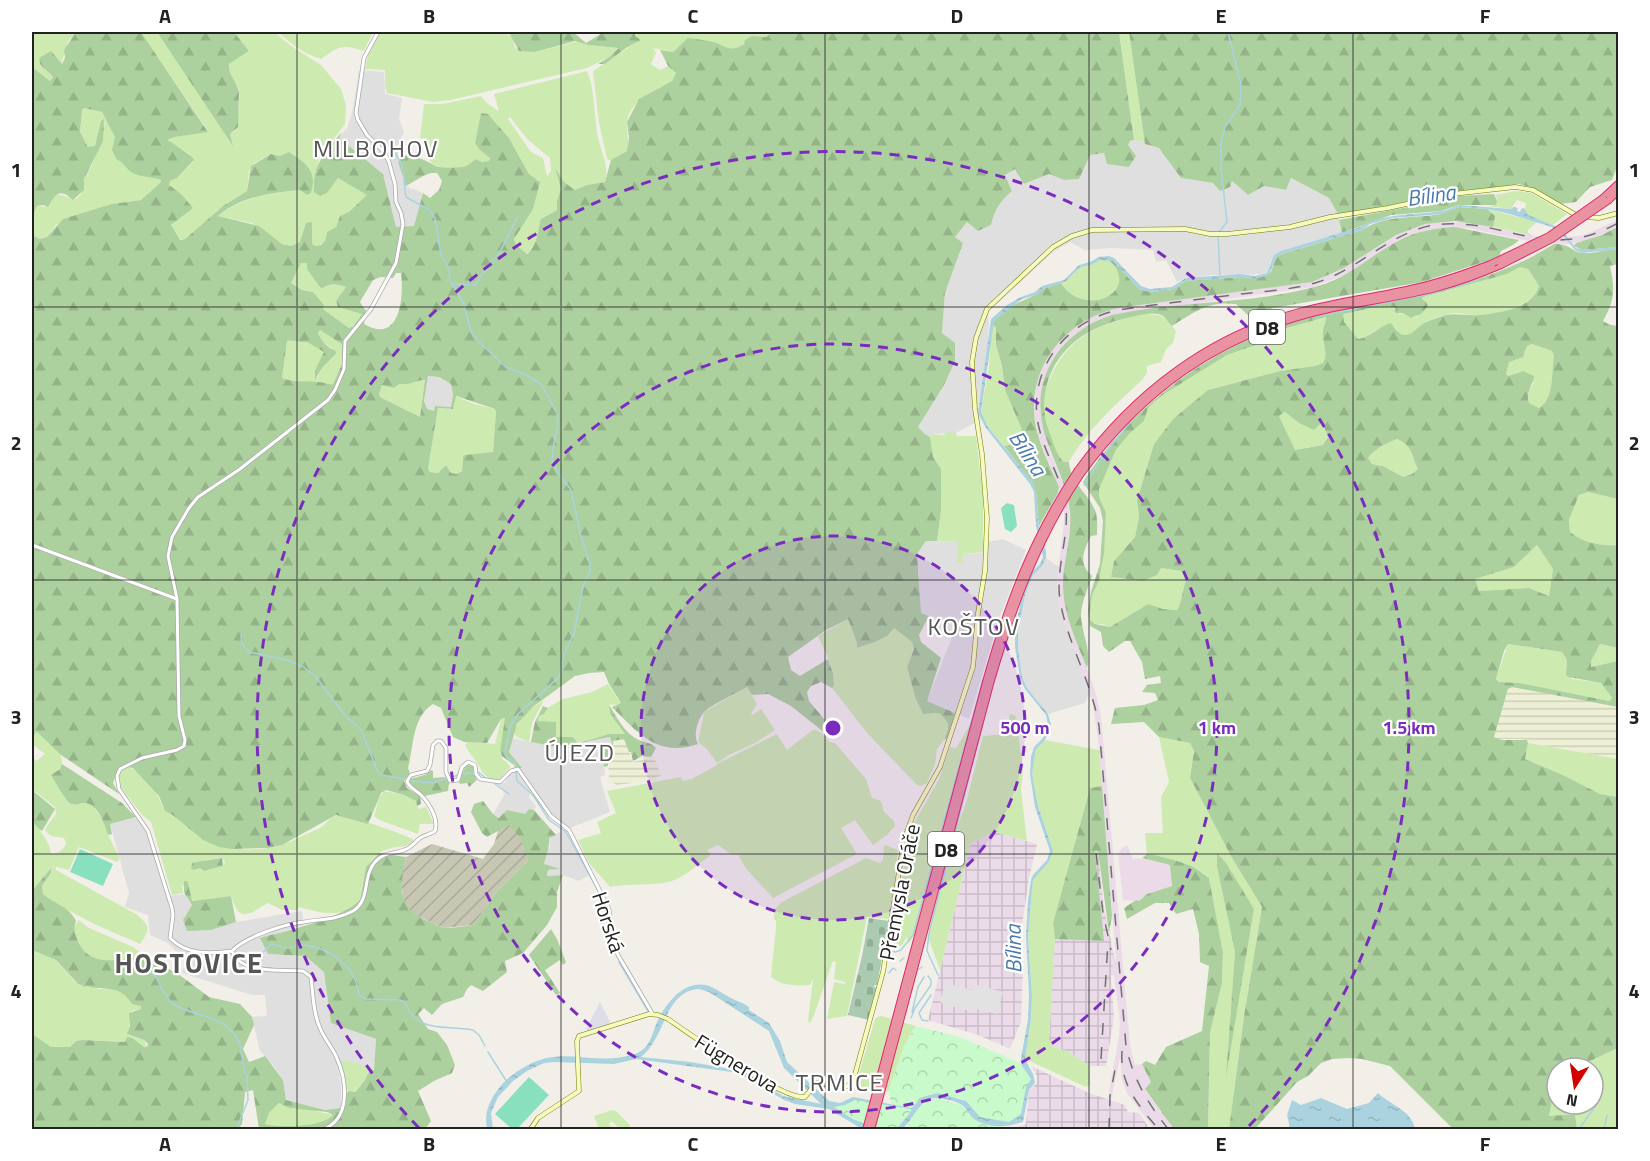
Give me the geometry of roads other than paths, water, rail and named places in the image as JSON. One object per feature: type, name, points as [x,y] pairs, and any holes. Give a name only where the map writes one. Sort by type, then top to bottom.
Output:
[{"type":"highway","name":"D8","points":[[1079,472],[1147,398],[1190,366],[1228,344],[1285,321],[1322,311],[1436,288],[1501,265],[1552,239],[1606,199],[1618,184]]},
{"type":"highway","name":"D8","points":[[871,1130],[988,683],[1012,611],[1030,566],[1057,511],[1079,472],[1107,432],[1144,395],[1188,361],[1227,339],[1284,316],[1321,306],[1435,283],[1493,263],[1549,236],[1618,191]]},
{"type":"highway","name":"D8","points":[[866,1130],[889,1055]]},
{"type":"main road","name":"Přemysla Oráče","points":[[813,1085],[816,1083],[844,1087],[848,1086],[854,1078],[885,965],[904,840],[913,815],[937,775],[974,661],[985,564],[986,496],[975,409],[972,362],[975,338],[984,313],[996,299],[1053,247],[1077,234],[1103,229],[1181,228],[1219,235],[1290,227],[1330,217],[1454,194],[1515,188],[1533,190],[1566,211],[1579,216],[1599,218],[1618,213]]},
{"type":"main road","name":"Fügnerova","points":[[652,1013],[668,1019],[731,1062],[777,1088],[802,1098],[813,1085]]},
{"type":"main road","points":[[530,1130],[538,1118],[577,1093],[580,1087],[577,1041],[581,1035],[652,1013]]},
{"type":"street","points":[[322,1130],[338,1120],[344,1108],[344,1098],[337,1058],[317,1020],[310,977],[303,971],[245,966],[232,951],[198,953],[170,938],[172,908],[145,825],[119,789],[117,776],[120,769],[141,758],[177,750],[184,746],[185,740],[179,716],[177,599],[168,556],[172,537],[189,508],[213,486],[240,469],[328,400],[344,369],[345,340],[370,309],[396,263],[403,224],[396,202],[393,174],[384,152],[368,135],[356,113],[364,58],[378,32]]},
{"type":"street","points":[[32,545],[177,599]]},
{"type":"street","name":"Horská","points":[[232,951],[250,939],[300,922],[333,918],[352,911],[363,900],[369,874],[376,860],[391,852],[405,850],[420,838],[435,831],[437,824],[435,817],[424,799],[410,787],[407,781],[411,775],[424,773],[429,768],[434,743],[441,741],[445,745],[447,777],[452,782],[458,780],[462,767],[468,762],[475,765],[476,774],[480,779],[500,783],[517,769],[551,816],[569,830],[609,909],[613,940],[618,955],[652,1013]]},
{"type":"water","points":[[1459,205],[1511,209],[1514,207],[1520,212],[1522,208],[1528,215],[1553,225],[1564,233],[1576,248],[1582,250],[1618,247],[1618,249],[1582,253],[1575,250],[1562,234],[1552,227],[1506,213],[1459,207],[1442,214],[1392,218],[1370,224],[1362,230],[1282,254],[1276,257],[1269,275],[1255,279],[1241,277],[1186,281],[1173,289],[1150,292],[1139,289],[1113,261],[1100,260],[1080,267],[1065,282],[1022,299],[994,321],[981,412],[988,427],[1033,482],[1039,526],[1046,551],[1046,558],[1033,575],[1025,595],[1018,632],[1022,677],[1027,688],[1048,714],[1051,724],[1045,740],[1036,749],[1032,774],[1038,806],[1053,851],[1049,862],[1033,880],[1028,936],[1032,995],[1031,1019],[1025,1059],[1035,1083],[1029,1090],[1023,1122],[992,1126],[974,1119],[959,1103],[933,1098],[922,1105],[902,1129],[891,1129],[898,1127],[911,1109],[855,1100],[834,1107],[853,1119],[879,1129],[862,1129],[829,1109],[784,1100],[739,1073],[636,1059],[614,1064],[544,1063],[513,1081],[498,1097],[491,1113],[493,1129],[487,1129],[487,1112],[492,1098],[502,1084],[516,1072],[541,1059],[554,1057],[607,1058],[635,1054],[645,1048],[659,1018],[673,998],[686,988],[701,985],[712,987],[745,1004],[749,1010],[769,1023],[780,1041],[787,1062],[829,1101],[840,1103],[853,1097],[911,1108],[923,1097],[938,1093],[966,1101],[980,1117],[1009,1122],[1021,1114],[1026,1087],[1031,1079],[1022,1066],[1021,1058],[1028,1019],[1026,936],[1028,901],[1033,875],[1047,860],[1050,851],[1035,807],[1030,774],[1034,747],[1043,738],[1048,724],[1046,715],[1025,689],[1020,678],[1015,632],[1022,594],[1030,574],[1040,564],[1043,557],[1036,526],[1034,492],[986,428],[978,413],[991,319],[1007,305],[1035,292],[1042,286],[1064,280],[1079,265],[1099,257],[1114,258],[1141,286],[1150,289],[1172,287],[1186,278],[1241,274],[1255,276],[1267,273],[1274,255],[1281,251],[1379,219],[1441,211]],"holes":[[[699,989],[709,992],[769,1031],[784,1068],[821,1104],[783,1096],[742,1071],[641,1057],[656,1039],[672,1006],[679,998],[687,992]]]},
{"type":"water","points":[[1378,1093],[1410,1117],[1415,1129],[1290,1129],[1287,1115],[1292,1100],[1301,1105],[1321,1098],[1347,1109],[1369,1103]]},
{"type":"waterway","points":[[1220,277],[1218,233],[1227,222],[1221,168],[1221,142],[1225,127],[1240,105],[1241,85],[1228,32]]},
{"type":"waterway","points":[[395,153],[403,170],[406,197],[429,210],[435,218],[441,255],[449,269],[450,281],[463,302],[471,331],[481,344],[506,367],[541,384],[556,411]]},
{"type":"waterway","points":[[453,284],[475,285],[500,252],[518,216]]},
{"type":"waterway","points":[[1307,318],[1430,294],[1477,280]]},
{"type":"waterway","points":[[557,415],[558,425],[552,460],[556,470],[571,490],[590,564],[590,572],[583,586],[574,633],[565,652],[559,677],[518,714],[510,727],[505,753],[507,758],[515,762],[517,781],[533,795],[549,820],[566,832],[602,898],[611,941]]},
{"type":"waterway","points":[[1084,485],[1135,416]]},
{"type":"waterway","points":[[241,635],[242,644],[249,652],[287,660],[302,666],[315,676],[344,714],[361,730],[378,772],[382,775],[404,779]]},
{"type":"waterway","points":[[892,951],[901,950],[913,935],[983,680]]},
{"type":"waterway","points":[[938,975],[927,951],[929,933],[984,719]]},
{"type":"waterway","points":[[463,774],[474,772]]},
{"type":"waterway","points":[[478,772],[487,779]]},
{"type":"waterway","points":[[450,778],[458,775]]},
{"type":"waterway","points":[[410,781],[433,783],[445,779]]},
{"type":"waterway","points":[[495,784],[509,794]]},
{"type":"waterway","points":[[241,958],[258,955],[271,944],[284,948],[303,945],[323,950],[332,954],[347,967],[357,985],[359,995],[366,999],[400,1000],[417,1019],[425,1024],[473,1030],[485,1046]]},
{"type":"waterway","points":[[900,961],[904,958]]},
{"type":"waterway","points":[[619,962],[648,1011]]},
{"type":"waterway","points":[[916,971],[922,967]]},
{"type":"waterway","points":[[889,973],[893,968],[896,970]]},
{"type":"waterway","points":[[136,969],[154,974],[165,995],[174,1005],[219,1022],[233,1033],[239,1042],[245,1074]]},
{"type":"waterway","points":[[911,1018],[931,985],[928,976]]},
{"type":"waterway","points":[[912,1012],[918,987],[924,977]]},
{"type":"waterway","points":[[928,1021],[922,1020],[919,1013],[931,995]]},
{"type":"waterway","points":[[488,1052],[507,1082]]},
{"type":"waterway","points":[[236,1130],[248,1100],[247,1075]]},
{"type":"waterway","points":[[1604,1130],[1607,1115]]},
{"type":"waterway","points":[[1578,1130],[1588,1116]]},
{"type":"railway","points":[[1169,1130],[1142,1091],[1126,1046],[1099,726],[1091,694],[1063,616],[1059,588],[1066,525],[1065,500],[1043,443],[1038,423],[1036,403],[1045,366],[1067,336],[1099,316],[1118,310],[1309,285],[1334,276],[1395,240],[1427,226],[1469,225],[1550,240],[1571,239],[1593,234],[1618,223]]},
{"type":"railway","points":[[1096,853],[1103,913],[1111,950]]},
{"type":"railway","points":[[1101,1059],[1108,941]]},
{"type":"railway","points":[[1122,1051],[1124,1073],[1130,1091],[1155,1125]]},
{"type":"railway","points":[[1109,1130],[1110,1096],[1117,1059]]},
{"type":"district","name":"MILBOHOV","points":[[376,148]]},
{"type":"district","name":"KOŠTOV","points":[[974,626]]},
{"type":"district","name":"ÚJEZD","points":[[580,752]]},
{"type":"district","name":"HOSTOVICE","points":[[189,962]]},
{"type":"district","name":"TRMICE","points":[[840,1082]]},
{"type":"water label","name":"Bílina","points":[[1431,195]]},
{"type":"water label","name":"Bílina","points":[[1028,453]]},
{"type":"water label","name":"Bílina","points":[[1013,949]]}]
